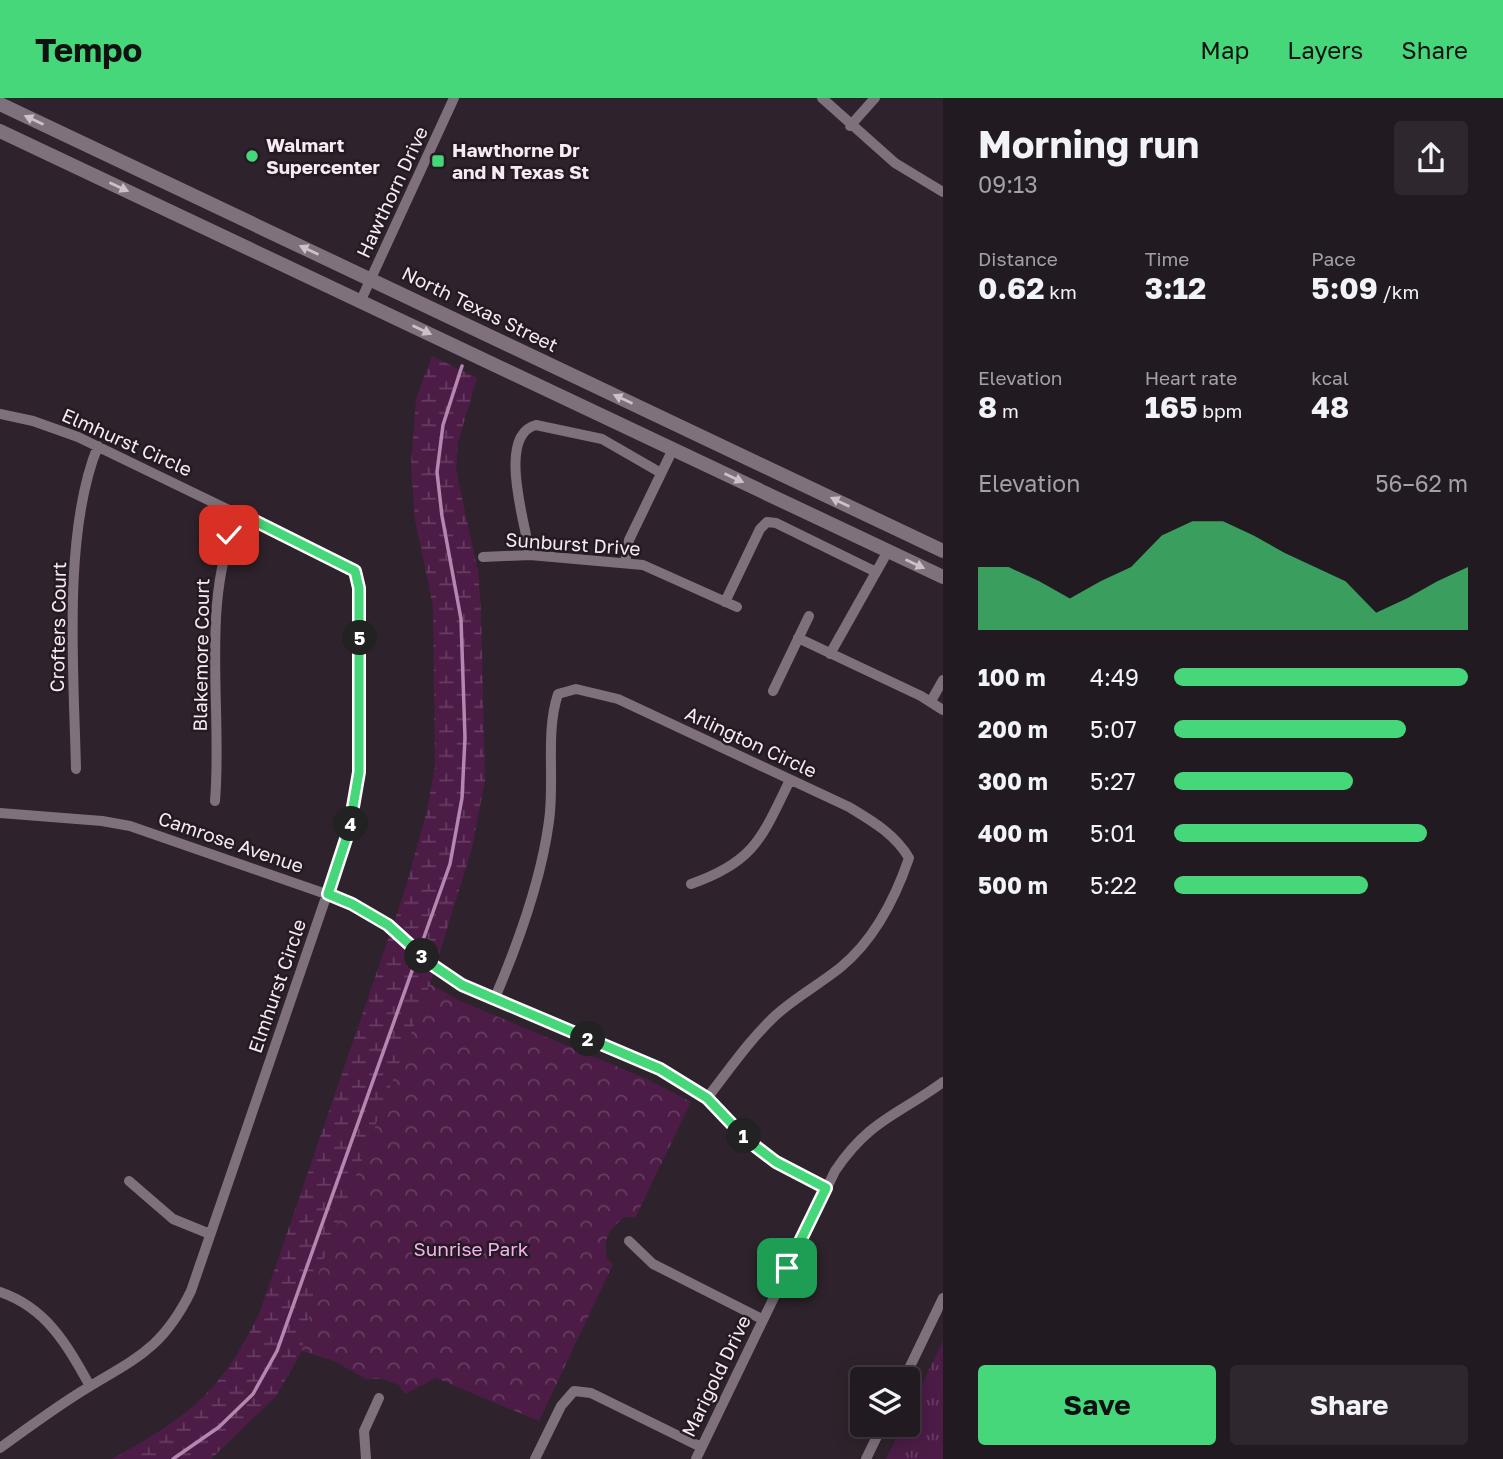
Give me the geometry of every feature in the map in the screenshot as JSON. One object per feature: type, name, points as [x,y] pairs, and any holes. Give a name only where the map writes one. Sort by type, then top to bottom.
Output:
[{"type":"main road","name":"North Texas Street","points":[[0,104],[943,551]]},
{"type":"main road","points":[[0,131],[943,578]]},
{"type":"street","name":"Hawthorn Drive","points":[[361,300],[454,98]]},
{"type":"street","points":[[822,98],[895,163],[943,192]]},
{"type":"street","points":[[850,125],[876,98]]},
{"type":"street","name":"Elmhurst Circle","points":[[0,414],[59,429],[239,513],[355,571],[359,588],[359,772],[349,830],[191,1291],[166,1334],[145,1354],[90,1386],[0,1448]]},
{"type":"street","points":[[530,555],[515,477],[520,436],[526,427],[536,425],[602,439],[661,473]]},
{"type":"street","name":"Crofters Court","points":[[76,769],[74,578],[85,486],[98,446]]},
{"type":"street","points":[[625,563],[629,540],[673,449]]},
{"type":"street","name":"Blakemore Court","points":[[215,801],[218,767],[217,604],[220,570],[239,513]]},
{"type":"street","points":[[725,602],[760,528],[767,522],[776,523],[874,571]]},
{"type":"street","points":[[830,654],[874,571],[888,551]]},
{"type":"street","name":"Sunburst Drive","points":[[483,557],[530,555],[625,563],[652,568],[737,607]]},
{"type":"street","points":[[773,691],[809,616]]},
{"type":"street","points":[[798,638],[931,701],[943,710]]},
{"type":"street","points":[[931,701],[943,680]]},
{"type":"street","name":"Arlington Circle","points":[[494,1000],[541,860],[553,778],[552,712],[558,694],[576,689],[618,699],[790,779],[874,822],[900,844],[909,858],[881,921],[864,944],[841,967],[776,1015],[707,1098]]},
{"type":"street","points":[[691,884],[723,873],[756,844],[768,828],[790,779]]},
{"type":"street","name":"Camrose Avenue","points":[[0,813],[102,821],[130,826],[352,904],[394,930],[431,964],[462,985],[660,1069],[707,1098],[747,1140],[776,1162],[826,1188]]},
{"type":"street","name":"Marigold Drive","points":[[696,1459],[826,1188],[846,1156],[862,1136],[882,1119],[943,1082]]},
{"type":"street","points":[[129,1181],[173,1219],[210,1234]]},
{"type":"street","points":[[629,1241],[653,1264],[762,1319]]},
{"type":"street","points":[[0,1292],[34,1308],[51,1323],[90,1386]]},
{"type":"street","points":[[910,1367],[943,1298]]},
{"type":"street","points":[[535,1459],[561,1406],[574,1391],[591,1393],[701,1447]]},
{"type":"street","points":[[366,1459],[364,1431],[379,1398]]},
{"type":"street","points":[[866,1459],[877,1437]]},
{"type":"green space","points":[[432,356],[477,378],[458,442],[456,470],[478,572],[481,612],[485,780],[472,848],[430,984],[317,1277],[302,1351],[276,1396],[211,1459],[112,1459],[163,1429],[202,1399],[233,1361],[247,1337],[261,1309],[405,890],[427,810],[435,767],[433,606],[415,520],[411,465],[416,399]]},
{"type":"green space","name":"Sunrise Park","points":[[430,984],[458,1000],[647,1079],[691,1102],[635,1218],[625,1217],[608,1235],[607,1259],[613,1264],[539,1421],[436,1378],[405,1394],[399,1385],[383,1379],[366,1379],[334,1361],[302,1351],[317,1277]]},
{"type":"green space","points":[[943,1341],[943,1459],[886,1459],[897,1437],[920,1437],[920,1388]]},
{"type":"waterway","points":[[173,1459],[219,1427],[253,1394],[277,1351],[450,864],[462,798],[465,738],[461,619],[442,516],[437,472],[443,425],[462,366]]},
{"type":"place","name":"Walmart Supercenter","points":[[252,156]]},
{"type":"place","name":"Hawthorne Dr and N Texas St","points":[[438,161]]},
{"type":"route","points":[[229,535],[239,513],[342,562],[355,571],[359,588],[359,772],[356,803],[328,894],[352,904],[388,925],[431,964],[462,985],[660,1069],[688,1084],[707,1098],[747,1140],[776,1162],[826,1188],[787,1268]]}]
